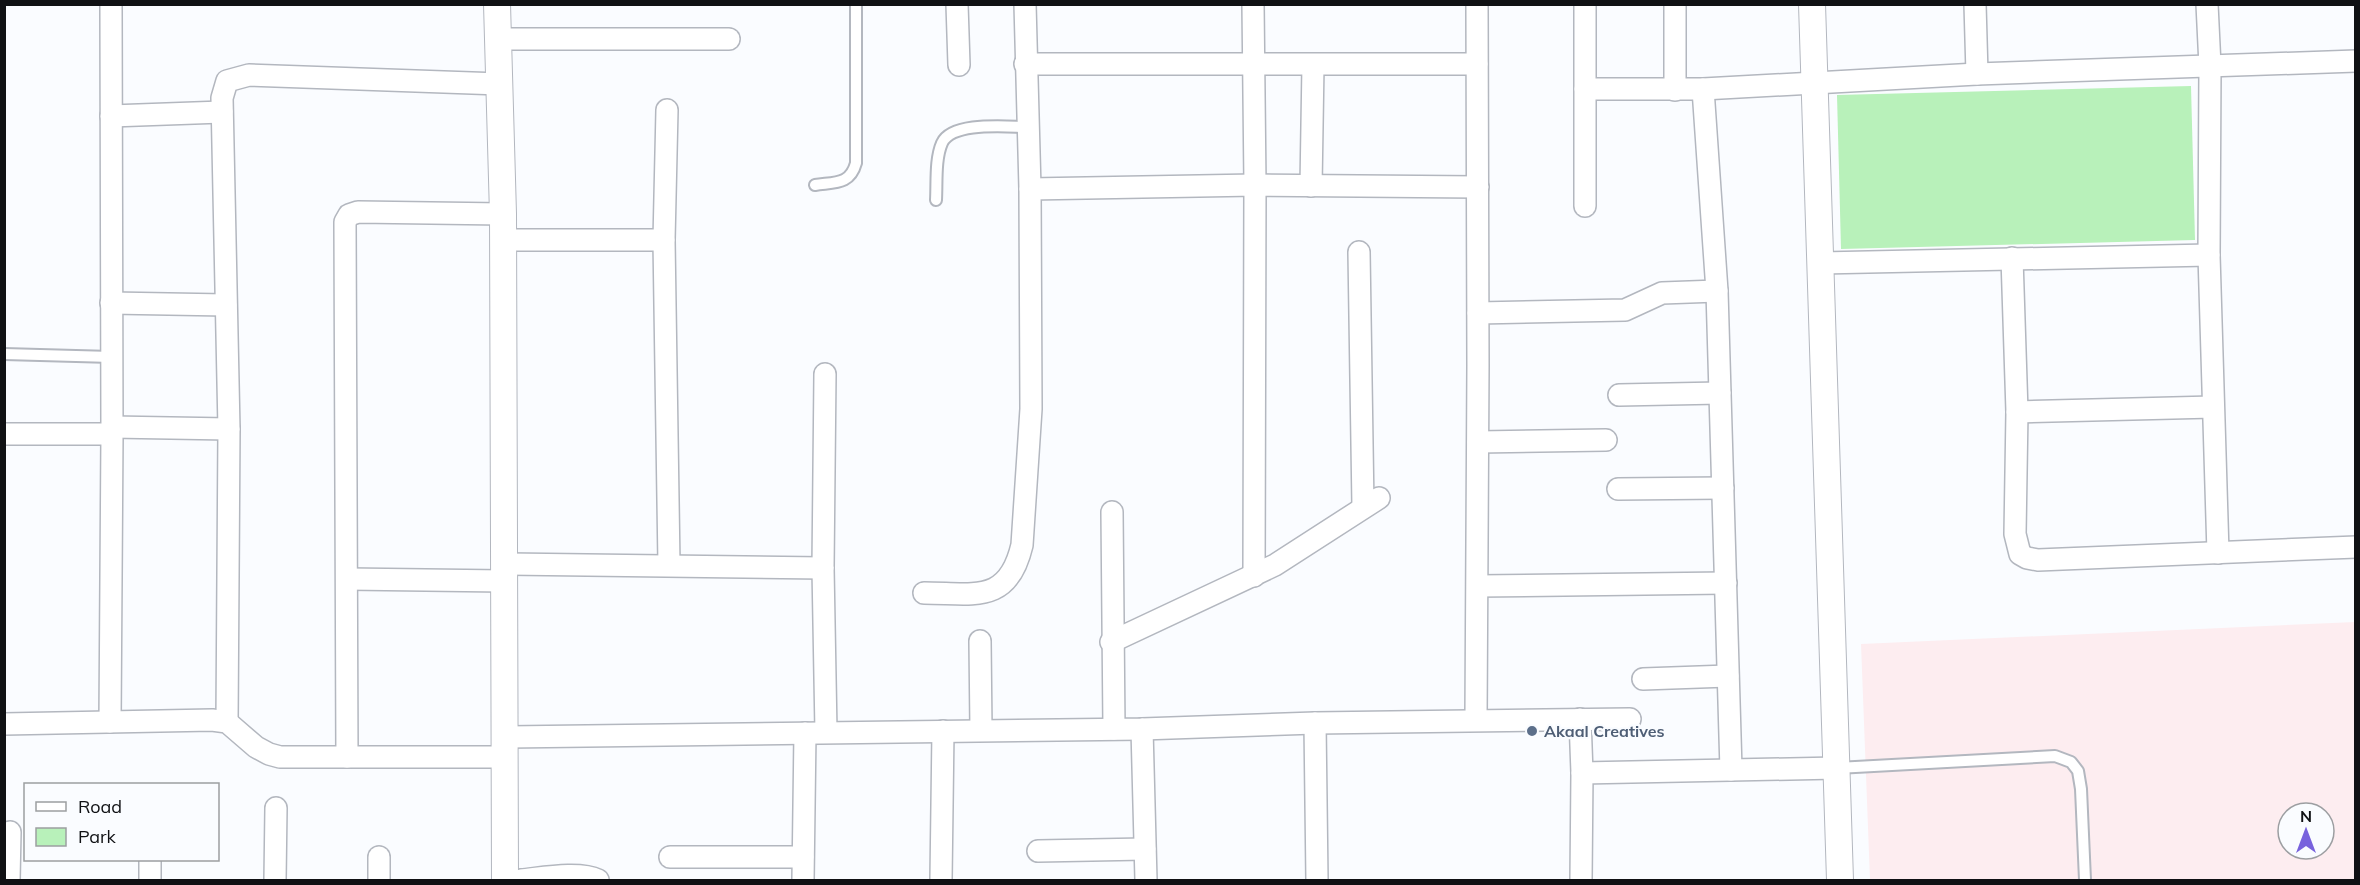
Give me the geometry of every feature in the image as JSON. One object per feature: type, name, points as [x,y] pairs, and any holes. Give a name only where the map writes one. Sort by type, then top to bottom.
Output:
[{"type":"street","points":[[110,722],[111,4]]},
{"type":"street","points":[[497,4],[503,214],[505,880]]},
{"type":"street","points":[[957,4],[959,65]]},
{"type":"street","points":[[924,593],[988,592],[1001,587],[1019,558],[1022,544],[1031,409],[1030,189],[1025,4]]},
{"type":"street","points":[[1253,4],[1254,576]]},
{"type":"street","points":[[1476,719],[1478,586],[1477,4]]},
{"type":"street","points":[[1585,4],[1585,206]]},
{"type":"street","points":[[1675,4],[1675,90]]},
{"type":"street","points":[[1812,4],[1840,880]]},
{"type":"street","points":[[1976,4],[1977,74]]},
{"type":"street","points":[[2207,4],[2210,66],[2209,255],[2218,553]]},
{"type":"street","points":[[497,39],[729,39]]},
{"type":"street","points":[[1585,89],[1703,89],[1977,74],[2355,61]]},
{"type":"street","points":[[1025,64],[1477,64]]},
{"type":"street","points":[[1311,186],[1312,65]]},
{"type":"street","points":[[227,722],[229,429],[223,90],[227,81],[249,75],[500,84]]},
{"type":"street","points":[[1703,89],[1717,291],[1731,770]]},
{"type":"street","points":[[667,110],[664,240],[669,565]]},
{"type":"street","points":[[111,116],[222,112]]},
{"type":"street","points":[[1030,189],[1255,185],[1478,187]]},
{"type":"street","points":[[346,757],[345,222],[349,215],[358,213],[503,214]]},
{"type":"street","points":[[503,240],[664,240]]},
{"type":"street","points":[[1111,642],[1275,565],[1371,502],[1359,252]]},
{"type":"street","points":[[1821,263],[2209,255]]},
{"type":"street","points":[[2012,258],[2017,412],[2014,534],[2020,554],[2037,560],[2355,547]]},
{"type":"street","points":[[1478,313],[1625,310],[1662,293],[1717,291]]},
{"type":"street","points":[[111,303],[226,304]]},
{"type":"street","points":[[803,880],[803,857],[816,732],[823,568],[825,374]]},
{"type":"street","points":[[1619,395],[1720,393]]},
{"type":"street","points":[[2017,412],[2213,407]]},
{"type":"street","points":[[4,434],[229,429]]},
{"type":"street","points":[[1478,442],[1606,440]]},
{"type":"street","points":[[1618,489],[1723,488]]},
{"type":"street","points":[[1112,512],[1111,642],[1114,729]]},
{"type":"street","points":[[347,579],[669,565],[823,568]]},
{"type":"street","points":[[1478,586],[1726,583]]},
{"type":"street","points":[[980,641],[981,730]]},
{"type":"street","points":[[1643,679],[1728,676]]},
{"type":"street","points":[[4,724],[212,720],[227,722],[256,747],[268,754],[280,757],[346,757],[816,732],[1142,729],[1476,719],[1630,719]]},
{"type":"street","points":[[1580,719],[1581,880]]},
{"type":"street","points":[[1315,723],[1317,880]]},
{"type":"street","points":[[1142,729],[1146,880]]},
{"type":"street","points":[[941,880],[943,731]]},
{"type":"street","points":[[1582,773],[1837,768]]},
{"type":"street","points":[[275,880],[276,808]]},
{"type":"street","points":[[9,880],[13,832]]},
{"type":"street","points":[[1038,851],[1145,849]]},
{"type":"street","points":[[379,857],[379,880]]},
{"type":"street","points":[[670,857],[803,857]]},
{"type":"street","points":[[150,861],[150,880]]},
{"type":"street","points":[[521,880],[590,877],[598,880]]},
{"type":"lane","points":[[814,184],[847,179],[853,175],[856,164],[856,4]]},
{"type":"lane","points":[[936,200],[940,148],[943,140],[950,134],[959,129],[1028,127]]},
{"type":"lane","points":[[4,354],[112,357]]},
{"type":"lane","points":[[1837,768],[2055,756],[2063,758],[2071,762],[2078,771],[2081,789],[2085,880]]},
{"type":"shaded area","points":[[2355,622],[2355,880],[1870,880],[1861,644]]},
{"type":"green space","points":[[2191,86],[2195,240],[1841,249],[1837,95]]},
{"type":"place","name":"Akaal Creatives","points":[[1532,731]]}]
